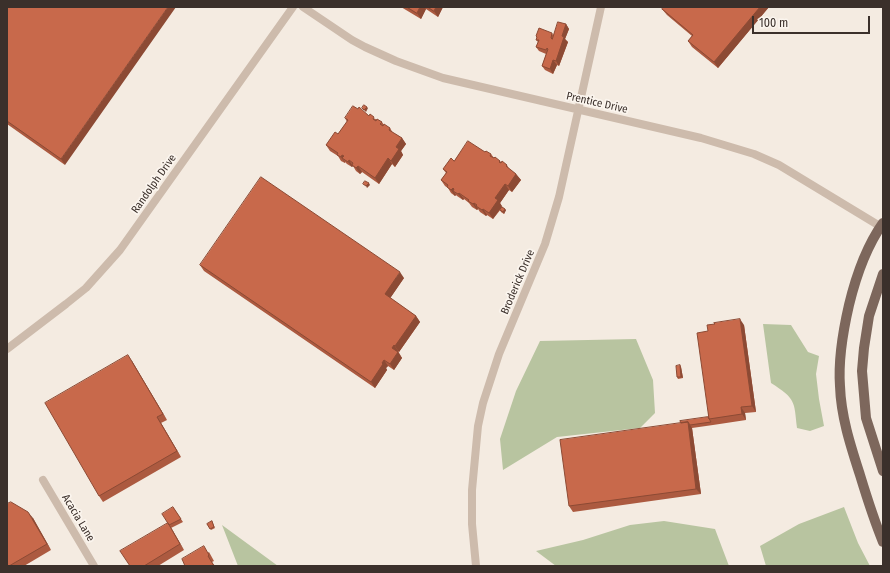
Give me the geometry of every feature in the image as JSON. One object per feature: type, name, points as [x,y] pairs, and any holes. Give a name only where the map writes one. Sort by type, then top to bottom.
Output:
[{"type":"main road","points":[[882,226],[865,257],[851,295],[842,340],[840,387],[850,444],[883,542]]},
{"type":"main road","points":[[883,274],[869,316],[862,371],[866,418],[883,471]]},
{"type":"street","name":"Randolph Drive","points":[[7,349],[86,288],[120,250],[293,7]]},
{"type":"street","name":"Prentice Drive","points":[[303,7],[352,40],[396,61],[424,72],[443,78],[701,138],[728,145],[766,159],[786,168],[882,226]]},
{"type":"street","name":"Broderick Drive","points":[[476,566],[472,524],[472,490],[478,426],[483,403],[499,354],[545,244],[559,197],[601,7]]},
{"type":"street","name":"Acacia Lane","points":[[43,480],[94,566]]},
{"type":"green space","points":[[763,324],[791,325],[808,352],[819,356],[816,374],[824,426],[810,431],[797,428],[792,401],[785,393],[771,383]]},
{"type":"green space","points":[[636,339],[653,380],[655,413],[640,428],[557,437],[503,470],[500,439],[516,391],[540,341]]},
{"type":"green space","points":[[844,507],[858,543],[870,566],[766,566],[760,546],[799,524]]},
{"type":"green space","points":[[664,521],[715,529],[729,566],[556,566],[536,551],[583,540],[630,525]]},
{"type":"green space","points":[[222,525],[278,566],[238,566]]},
{"type":"building","points":[[7,7],[168,7],[61,159],[7,121]]},
{"type":"building","points":[[407,7],[420,7],[417,13]]},
{"type":"building","points":[[428,7],[436,7],[434,11]]},
{"type":"building","points":[[664,7],[760,7],[714,62],[688,41],[693,35],[662,9]]},
{"type":"building","points":[[558,22],[566,24],[562,36],[564,37],[556,61],[553,60],[550,69],[542,66],[548,49],[547,48],[546,50],[536,47],[539,40],[536,40],[536,36],[539,28],[552,33],[552,39]]},
{"type":"building","points":[[364,105],[367,107],[364,110],[362,108]]},
{"type":"building","points":[[353,106],[358,109],[359,107],[369,116],[370,114],[374,117],[373,119],[376,121],[377,119],[382,122],[380,124],[383,126],[384,124],[390,128],[389,130],[402,138],[396,147],[399,149],[391,161],[388,158],[375,178],[358,166],[356,168],[349,160],[348,162],[342,158],[344,156],[342,155],[341,157],[337,155],[338,153],[326,145],[335,132],[338,134],[348,120],[345,118]]},
{"type":"building","points":[[468,141],[485,152],[486,151],[491,154],[490,156],[495,157],[500,161],[499,162],[501,163],[502,161],[516,174],[508,186],[505,184],[495,198],[498,200],[489,213],[476,206],[477,205],[474,203],[473,204],[468,201],[469,200],[459,193],[458,194],[453,191],[453,188],[451,190],[447,187],[448,185],[441,180],[447,172],[443,169],[451,158],[454,161]]},
{"type":"building","points":[[261,177],[400,272],[385,294],[416,316],[392,348],[398,352],[390,364],[384,360],[371,382],[200,265]]},
{"type":"building","points":[[365,181],[369,183],[366,186],[363,184]]},
{"type":"building","points":[[502,207],[505,209],[503,212],[500,210]]},
{"type":"building","points":[[740,319],[752,406],[741,407],[742,414],[709,419],[697,333],[708,331],[707,325]]},
{"type":"building","points":[[128,355],[163,414],[157,417],[177,451],[99,496],[45,403]]},
{"type":"building","points":[[680,365],[681,377],[677,377],[676,366]]},
{"type":"building","points":[[708,417],[711,422],[690,425],[688,422],[681,423],[680,421]]},
{"type":"building","points":[[688,422],[696,489],[569,506],[560,440]]},
{"type":"building","points":[[11,502],[28,512],[47,544],[7,566],[7,504]]},
{"type":"building","points":[[173,507],[181,519],[169,525],[162,514]]},
{"type":"building","points":[[212,521],[214,527],[210,529],[207,524]]},
{"type":"building","points":[[168,523],[180,544],[144,566],[130,566],[120,551]]},
{"type":"building","points":[[204,546],[214,566],[185,566],[182,559]]}]
